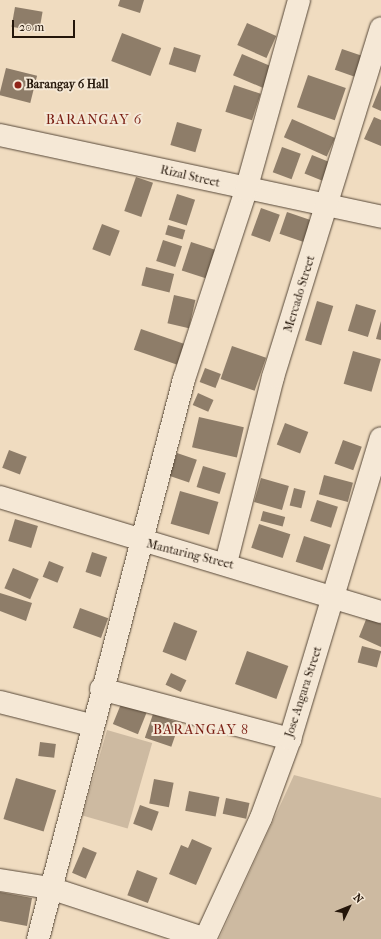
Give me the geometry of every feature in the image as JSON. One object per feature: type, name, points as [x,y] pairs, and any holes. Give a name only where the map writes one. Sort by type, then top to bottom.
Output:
[{"type":"street","points":[[38,939],[91,725],[184,379],[246,190],[299,0]]},
{"type":"street","name":"Mercado Street","points":[[226,563],[273,377],[327,208],[381,28]]},
{"type":"street","name":"Rizal Street","points":[[0,135],[327,208],[381,217]]},
{"type":"street","name":"Jose Angara Street","points":[[206,939],[261,818],[290,739],[381,438]]},
{"type":"street","name":"Mantaring Street","points":[[0,498],[141,542],[226,563],[381,612]]},
{"type":"street","points":[[101,689],[290,739]]},
{"type":"street","points":[[0,702],[91,725]]},
{"type":"street","points":[[0,880],[50,888],[206,939]]},
{"type":"shaded area","points":[[107,730],[152,743],[128,829],[82,816]]},
{"type":"shaded area","points":[[294,775],[381,798],[381,939],[219,939]]},
{"type":"building","points":[[120,0],[144,0],[140,13],[118,6]]},
{"type":"building","points":[[15,7],[43,12],[39,32],[12,27]]},
{"type":"building","points":[[247,23],[276,36],[266,58],[237,45]]},
{"type":"building","points":[[122,33],[161,48],[150,76],[111,61]]},
{"type":"building","points":[[174,47],[201,55],[196,72],[169,64]]},
{"type":"building","points":[[342,49],[362,56],[355,77],[335,70]]},
{"type":"building","points":[[242,54],[275,68],[266,89],[233,75]]},
{"type":"building","name":"Barangay 6 Hall","points":[[6,68],[37,76],[30,103],[0,95]]},
{"type":"building","points":[[308,75],[346,88],[335,120],[297,107]]},
{"type":"building","points":[[234,85],[261,94],[252,120],[225,112]]},
{"type":"building","points":[[381,85],[381,111],[372,107]]},
{"type":"building","points":[[374,117],[381,120],[381,146],[364,139]]},
{"type":"building","points":[[292,119],[335,138],[327,156],[284,137]]},
{"type":"building","points":[[177,122],[202,129],[195,152],[170,145]]},
{"type":"building","points":[[282,147],[301,154],[292,179],[273,172]]},
{"type":"building","points":[[312,155],[334,164],[327,183],[305,174]]},
{"type":"building","points":[[136,177],[153,183],[141,217],[124,211]]},
{"type":"building","points":[[177,194],[195,200],[187,226],[169,220]]},
{"type":"building","points":[[261,208],[280,215],[270,242],[251,235]]},
{"type":"building","points":[[287,212],[316,222],[309,244],[280,234]]},
{"type":"building","points":[[102,224],[120,231],[110,256],[92,249]]},
{"type":"building","points":[[168,225],[185,230],[183,240],[165,235]]},
{"type":"building","points":[[163,240],[182,246],[175,267],[156,261]]},
{"type":"building","points":[[191,242],[216,250],[206,279],[182,271]]},
{"type":"building","points":[[146,267],[174,274],[170,292],[141,285]]},
{"type":"building","points":[[174,295],[195,300],[189,328],[167,323]]},
{"type":"building","points":[[317,301],[333,306],[321,345],[305,340]]},
{"type":"building","points":[[356,304],[376,310],[368,337],[348,331]]},
{"type":"building","points":[[381,321],[381,340],[376,339]]},
{"type":"building","points":[[141,329],[184,344],[177,365],[134,350]]},
{"type":"building","points":[[232,346],[266,358],[255,391],[221,379]]},
{"type":"building","points":[[353,351],[381,359],[372,392],[344,384]]},
{"type":"building","points":[[205,368],[221,374],[215,388],[200,382]]},
{"type":"building","points":[[198,393],[214,400],[208,412],[193,405]]},
{"type":"building","points":[[199,417],[244,427],[237,458],[192,447]]},
{"type":"building","points":[[285,423],[308,432],[300,453],[277,444]]},
{"type":"building","points":[[343,440],[362,447],[353,470],[334,463]]},
{"type":"building","points":[[9,450],[27,457],[20,475],[2,468]]},
{"type":"building","points":[[177,453],[197,460],[189,483],[169,476]]},
{"type":"building","points":[[203,466],[226,473],[220,494],[197,487]]},
{"type":"building","points":[[324,475],[353,483],[348,502],[319,494]]},
{"type":"building","points":[[261,478],[289,486],[282,510],[254,502]]},
{"type":"building","points":[[294,488],[306,491],[301,508],[290,505]]},
{"type":"building","points":[[180,491],[218,502],[209,535],[171,524]]},
{"type":"building","points":[[317,500],[338,507],[331,528],[310,521]]},
{"type":"building","points":[[263,511],[285,517],[283,527],[260,521]]},
{"type":"building","points":[[15,519],[38,526],[31,548],[8,541]]},
{"type":"building","points":[[259,524],[290,534],[283,558],[251,548]]},
{"type":"building","points":[[304,536],[331,545],[322,570],[296,562]]},
{"type":"building","points":[[92,552],[107,557],[101,577],[86,572]]},
{"type":"building","points":[[49,561],[64,567],[57,583],[43,577]]},
{"type":"building","points":[[13,568],[39,579],[30,599],[4,588]]},
{"type":"building","points":[[0,593],[32,603],[26,621],[0,611]]},
{"type":"building","points":[[80,608],[108,618],[101,638],[73,628]]},
{"type":"building","points":[[367,617],[381,622],[381,647],[359,637]]},
{"type":"building","points":[[174,622],[197,631],[186,661],[163,652]]},
{"type":"building","points":[[362,646],[381,651],[377,668],[358,662]]},
{"type":"building","points":[[247,651],[288,666],[276,699],[235,684]]},
{"type":"building","points":[[171,673],[186,680],[181,692],[166,685]]},
{"type":"building","points":[[123,699],[148,709],[138,734],[113,724]]},
{"type":"building","points":[[153,714],[179,723],[171,747],[145,738]]},
{"type":"building","points":[[40,742],[56,744],[54,758],[38,756]]},
{"type":"building","points":[[16,778],[56,790],[44,831],[3,819]]},
{"type":"building","points":[[154,779],[174,783],[169,807],[149,804]]},
{"type":"building","points":[[189,791],[219,797],[216,817],[185,811]]},
{"type":"building","points":[[226,798],[249,803],[246,819],[223,814]]},
{"type":"building","points":[[140,805],[159,812],[152,831],[133,824]]},
{"type":"building","points":[[192,839],[212,848],[196,885],[169,874],[181,845],[188,848]]},
{"type":"building","points":[[83,847],[97,853],[86,879],[72,873]]},
{"type":"building","points":[[137,870],[158,878],[148,903],[127,895]]},
{"type":"building","points":[[0,892],[32,898],[27,926],[0,921]]},
{"type":"place","name":"Barangay 6 Hall","points":[[18,85]]},
{"type":"district","name":"BARANGAY 6","points":[[94,120]]},
{"type":"district","name":"BARANGAY 8","points":[[201,730]]}]
